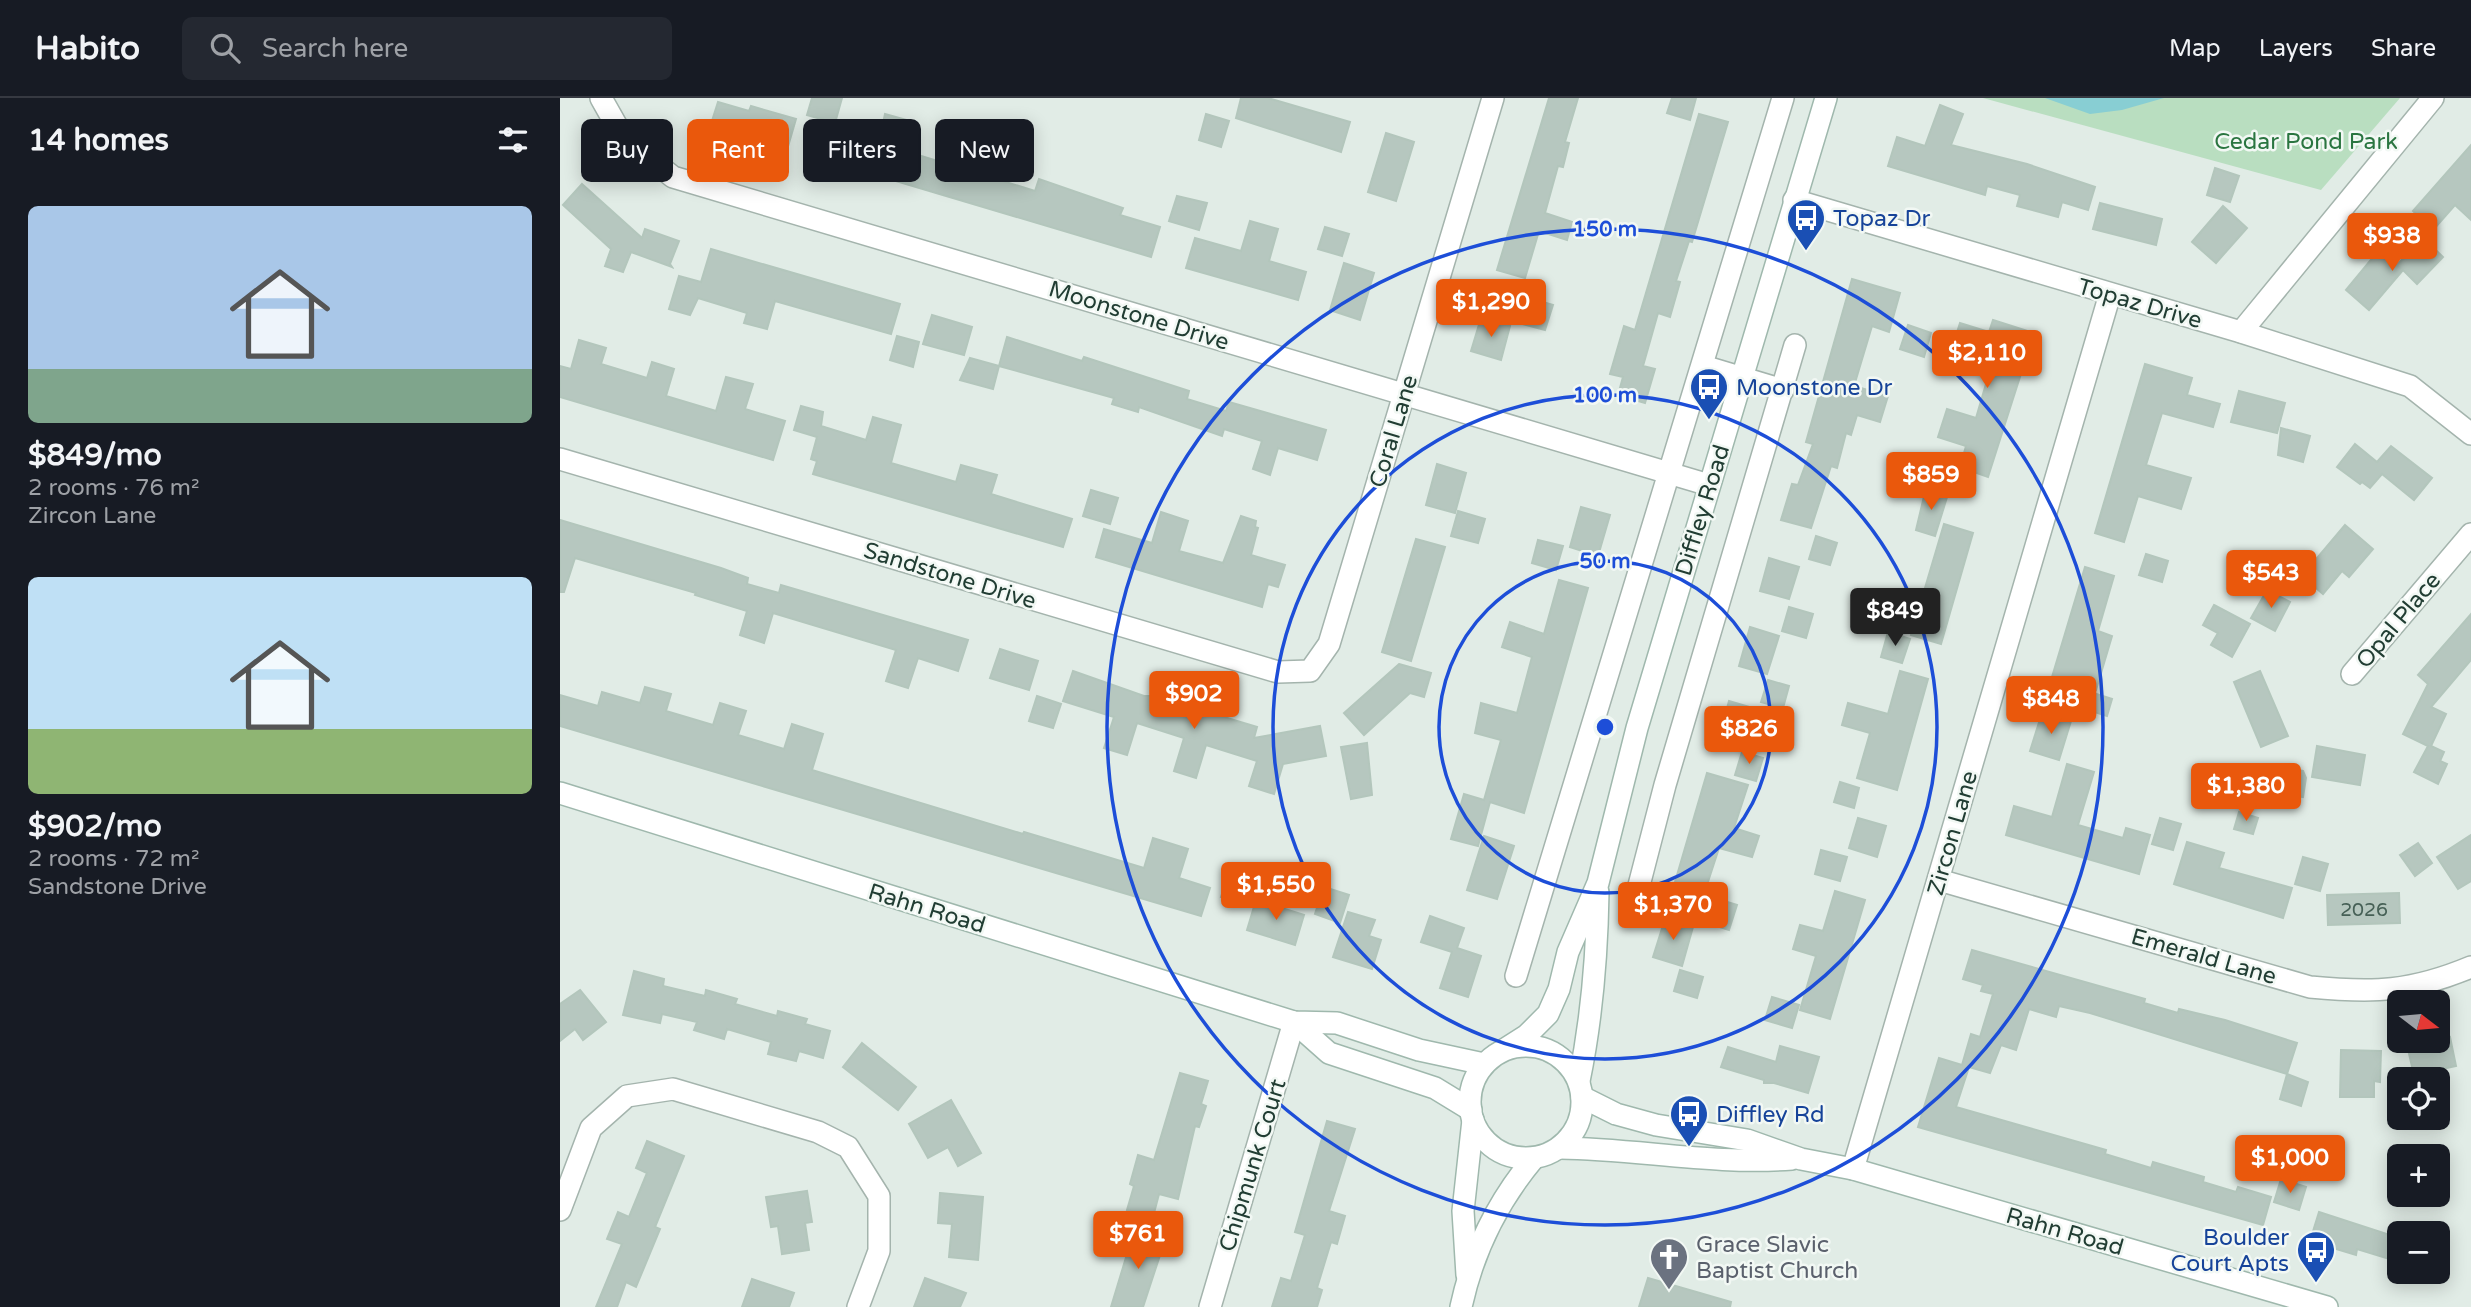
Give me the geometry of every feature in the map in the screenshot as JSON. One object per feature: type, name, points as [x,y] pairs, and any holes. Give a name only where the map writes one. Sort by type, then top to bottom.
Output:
[{"type":"street","name":"Moonstone Drive","points":[[601,98],[623,137],[673,177],[1709,485]]},
{"type":"street","points":[[1516,976],[1783,98]]},
{"type":"street","name":"Diffley Road","points":[[1504,1049],[1527,1035],[1548,1014],[1559,989],[1568,952],[1598,883],[1637,728],[1826,98]]},
{"type":"street","points":[[2241,332],[2433,98]]},
{"type":"street","name":"Coral Lane","points":[[1329,644],[1404,394],[1486,100]]},
{"type":"street","name":"Topaz Drive","points":[[1794,200],[2241,332],[2410,386],[2471,434]]},
{"type":"street","name":"Zircon Lane","points":[[1853,1169],[2110,294]]},
{"type":"street","points":[[1636,897],[1665,785],[1795,345]]},
{"type":"street","points":[[1703,366],[1783,390]]},
{"type":"street","name":"Sandstone Drive","points":[[560,459],[1278,673],[1310,671],[1329,644]]},
{"type":"street","name":"Opal Place","points":[[2352,674],[2471,534]]},
{"type":"street","name":"Rahn Road","points":[[560,793],[1294,1022],[1337,1023],[1419,1050],[1484,1064]]},
{"type":"street","name":"Emerald Lane","points":[[1939,880],[2310,987],[2367,993],[2428,985],[2471,967]]},
{"type":"street","name":"Diffley Road","points":[[1581,1089],[1597,960],[1598,883]]},
{"type":"street","name":"Rahn Road","points":[[1294,1022],[1329,1053],[1435,1088],[1472,1115]]},
{"type":"street","name":"Chipmunk Court","points":[[1210,1307],[1294,1022]]},
{"type":"street","points":[[1467,1279],[1463,1211],[1475,1078],[1484,1064],[1504,1049],[1522,1045],[1548,1050],[1570,1066],[1581,1089],[1581,1116],[1573,1133],[1560,1147],[1534,1158],[1515,1157],[1497,1150],[1482,1137],[1472,1115]]},
{"type":"street","points":[[560,1210],[591,1128],[626,1096],[673,1089],[818,1132],[848,1147],[879,1196],[879,1251],[858,1307]]},
{"type":"street","name":"Rahn Road","points":[[1581,1089],[1633,1119],[1747,1140],[1801,1159],[1853,1169],[2328,1307]]},
{"type":"street","name":"Rahn Road","points":[[1560,1147],[1602,1148],[1745,1163],[1801,1159]]},
{"type":"street","points":[[1461,1307],[1467,1279],[1501,1200],[1534,1158]]},
{"type":"green space","name":"Cedar Pond Park","points":[[1983,98],[2400,98],[2321,190]]},
{"type":"water","points":[[2045,98],[2164,98],[2122,110],[2090,114]]},
{"type":"building","points":[[812,98],[842,98],[836,119],[807,115]]},
{"type":"building","points":[[1241,98],[1268,98],[1350,122],[1341,152],[1236,118]]},
{"type":"building","points":[[1549,98],[1578,98],[1565,142],[1569,143],[1563,167],[1558,166],[1545,213],[1572,222],[1567,240],[1539,231],[1525,278],[1497,270]]},
{"type":"building","points":[[1672,98],[1696,98],[1690,120],[1667,113]]},
{"type":"building","points":[[718,102],[749,111],[751,106],[796,119],[789,143],[789,119],[713,119]]},
{"type":"building","points":[[1940,105],[1963,114],[1951,145],[2027,164],[2095,187],[2088,210],[2062,202],[2058,217],[2017,206],[2020,195],[1987,186],[1985,195],[1888,166],[1897,137],[1925,146]]},
{"type":"building","points":[[885,114],[903,119],[884,119]]},
{"type":"building","points":[[1206,114],[1229,121],[1221,147],[1199,140]]},
{"type":"building","points":[[1699,114],[1728,122],[1692,242],[1689,241],[1676,281],[1680,282],[1670,317],[1658,313],[1643,366],[1655,369],[1645,403],[1618,395],[1623,377],[1610,374],[1624,326],[1635,330]]},
{"type":"building","points":[[1386,133],[1414,142],[1396,201],[1368,192]]},
{"type":"building","points":[[2471,145],[2471,220],[2455,205],[2433,230],[2413,211]]},
{"type":"building","points":[[921,156],[935,160],[935,182],[1006,182],[1035,191],[1039,179],[1123,208],[1120,215],[1160,227],[1151,257],[899,182],[921,182]]},
{"type":"building","points":[[2215,168],[2239,176],[2230,202],[2207,195]]},
{"type":"building","points":[[582,184],[642,238],[645,229],[679,241],[670,264],[672,267],[631,252],[623,272],[605,266],[611,249],[563,205]]},
{"type":"building","points":[[1177,196],[1207,203],[1199,230],[1169,221]]},
{"type":"building","points":[[2100,203],[2162,219],[2156,245],[2093,229]]},
{"type":"building","points":[[2223,206],[2247,228],[2216,263],[2192,242]]},
{"type":"building","points":[[1250,221],[1278,229],[1269,261],[1306,272],[1298,300],[1186,268],[1195,238],[1241,251]]},
{"type":"building","points":[[1325,227],[1349,234],[1342,256],[1318,249]]},
{"type":"building","points":[[2423,238],[2443,257],[2417,284],[2403,270],[2369,310],[2346,290],[2379,250],[2401,269],[2397,265]]},
{"type":"building","points":[[711,249],[900,304],[891,334],[775,301],[767,329],[744,323],[747,313],[698,298],[690,315],[669,309],[679,276],[701,282]]},
{"type":"building","points":[[1344,263],[1374,273],[1360,320],[1330,310]]},
{"type":"building","points":[[1852,279],[1900,293],[1889,332],[1872,326],[1854,386],[1888,396],[1880,422],[1857,415],[1851,435],[1846,433],[1837,468],[1831,466],[1811,528],[1781,520],[1792,484],[1798,485],[1813,444],[1806,442]]},
{"type":"building","points":[[1522,296],[1553,305],[1545,330],[1515,322]]},
{"type":"building","points":[[932,315],[972,327],[964,355],[923,344]]},
{"type":"building","points":[[1481,318],[1510,326],[1501,360],[1471,351]]},
{"type":"building","points":[[1993,320],[2034,333],[1988,477],[1960,467],[1966,446],[1938,437],[1947,409],[1976,418],[1988,377],[1960,367],[1964,352],[1952,348],[1960,323],[1989,332]]},
{"type":"building","points":[[1908,325],[1931,333],[1924,357],[1900,349]]},
{"type":"building","points":[[897,336],[919,342],[913,367],[890,360]]},
{"type":"building","points":[[1007,337],[1082,361],[1084,357],[1189,391],[1187,399],[1226,411],[1229,402],[1326,430],[1317,460],[1278,448],[1270,475],[1253,469],[1262,441],[1224,429],[1222,436],[1139,407],[1138,412],[1112,404],[1114,398],[999,366]]},
{"type":"building","points":[[579,340],[606,348],[601,364],[647,378],[652,362],[674,369],[666,396],[716,411],[726,377],[753,384],[745,409],[785,421],[773,460],[560,397],[560,366],[571,369]]},
{"type":"building","points":[[970,358],[999,366],[993,389],[960,380]]},
{"type":"building","points":[[2145,364],[2192,378],[2187,395],[2220,404],[2213,427],[2162,413],[2146,465],[2191,478],[2181,509],[2138,496],[2124,542],[2095,533]]},
{"type":"building","points":[[2239,391],[2285,403],[2277,433],[2231,422]]},
{"type":"building","points":[[801,406],[823,412],[821,426],[866,440],[873,417],[901,425],[891,463],[956,482],[961,465],[997,475],[991,494],[1072,519],[1063,547],[813,474],[817,461],[811,459],[817,437],[794,430]]},
{"type":"building","points":[[2281,428],[2310,436],[2303,462],[2278,455]]},
{"type":"building","points":[[2355,444],[2377,462],[2391,446],[2432,478],[2414,500],[2382,474],[2370,488],[2362,482],[2360,484],[2337,467]]},
{"type":"building","points":[[1437,464],[1466,473],[1455,513],[1426,505]]},
{"type":"building","points":[[1926,488],[1948,494],[1935,536],[1916,530]]},
{"type":"building","points":[[1091,490],[1118,498],[1110,524],[1083,516]]},
{"type":"building","points":[[1581,507],[1610,515],[1598,556],[1570,547]]},
{"type":"building","points":[[1458,511],[1485,519],[1478,543],[1451,536]]},
{"type":"building","points":[[1161,512],[1188,521],[1179,551],[1223,563],[1241,516],[1256,521],[1255,527],[1258,528],[1251,555],[1285,565],[1278,587],[1268,584],[1262,607],[1096,557],[1104,529],[1152,543]]},
{"type":"building","points":[[560,520],[721,568],[748,578],[747,584],[779,593],[781,585],[968,640],[958,671],[918,658],[908,688],[886,681],[896,650],[773,613],[764,643],[740,635],[747,611],[695,595],[696,593],[575,558],[564,592],[560,592]]},
{"type":"building","points":[[1944,524],[1973,533],[1941,644],[1911,635]]},
{"type":"building","points":[[2345,525],[2373,549],[2349,577],[2342,571],[2323,594],[2302,576]]},
{"type":"building","points":[[1816,536],[1837,543],[1830,565],[1809,559]]},
{"type":"building","points":[[1416,539],[1445,547],[1411,661],[1382,652]]},
{"type":"building","points":[[1538,540],[1563,546],[1556,570],[1532,563]]},
{"type":"building","points":[[2146,554],[2168,561],[2162,582],[2139,575]]},
{"type":"building","points":[[1769,558],[1799,567],[1789,599],[1760,591]]},
{"type":"building","points":[[2085,567],[2114,576],[2098,631],[2112,636],[2096,690],[2052,677]]},
{"type":"building","points":[[1559,580],[1588,588],[1524,813],[1490,802],[1478,846],[1451,839],[1464,794],[1484,800],[1501,740],[1475,733],[1481,703],[1517,713],[1532,657],[1502,647],[1510,622],[1544,634]]},
{"type":"building","points":[[2267,590],[2290,602],[2275,631],[2251,618]]},
{"type":"building","points":[[2214,605],[2250,624],[2232,657],[2211,645],[2218,633],[2203,625]]},
{"type":"building","points":[[1789,607],[1813,614],[1806,638],[1782,631]]},
{"type":"building","points":[[2471,614],[2471,660],[2431,707],[2446,714],[2431,746],[2444,752],[2440,761],[2447,764],[2438,784],[2414,772],[2428,746],[2403,734],[2428,684],[2418,675]]},
{"type":"building","points":[[1750,627],[1779,636],[1767,674],[1739,666]]},
{"type":"building","points":[[1888,632],[1910,639],[1902,663],[1881,657]]},
{"type":"building","points":[[1000,649],[1038,661],[1029,690],[990,678]]},
{"type":"building","points":[[1399,664],[1431,673],[1424,697],[1410,693],[1364,735],[1344,713]]},
{"type":"building","points":[[1073,671],[1144,696],[1154,696],[1257,727],[1254,738],[1320,726],[1326,756],[1283,764],[1274,794],[1249,786],[1257,761],[1206,745],[1196,778],[1174,771],[1184,738],[1137,723],[1127,755],[1104,748],[1114,717],[1063,701]]},
{"type":"building","points":[[1900,671],[1928,679],[1897,790],[1857,778],[1870,733],[1842,725],[1848,703],[1888,714]]},
{"type":"building","points":[[2260,671],[2288,736],[2261,747],[2234,682]]},
{"type":"building","points":[[1768,680],[1789,686],[1783,708],[1761,702]]},
{"type":"building","points":[[645,687],[671,694],[666,711],[713,725],[720,703],[746,711],[738,735],[784,749],[792,724],[823,734],[812,770],[1023,834],[1024,832],[1144,868],[1153,838],[1188,849],[1179,878],[1210,888],[1201,916],[560,726],[560,695],[598,706],[602,692],[640,703]]},
{"type":"building","points":[[2087,691],[2112,699],[2107,716],[2082,708]]},
{"type":"building","points":[[1037,696],[1061,704],[1053,728],[1029,721]]},
{"type":"building","points":[[1729,701],[1756,709],[1746,742],[1720,734]]},
{"type":"building","points":[[2042,713],[2071,721],[2059,760],[2030,751]]},
{"type":"building","points":[[1367,743],[1372,795],[1351,799],[1341,747]]},
{"type":"building","points":[[2317,746],[2365,755],[2360,785],[2312,777]]},
{"type":"building","points":[[1742,752],[1763,758],[1756,781],[1735,775]]},
{"type":"building","points":[[2067,764],[2094,772],[2078,825],[2123,838],[2126,828],[2150,835],[2139,874],[2006,835],[2014,806],[2052,817]]},
{"type":"building","points":[[2284,768],[2303,771],[2306,778],[2303,797],[2279,793]]},
{"type":"building","points":[[1707,773],[1748,785],[1734,828],[1759,836],[1752,857],[1719,848],[1705,891],[1675,882]]},
{"type":"building","points":[[1840,782],[1859,788],[1854,808],[1834,802]]},
{"type":"building","points":[[2239,812],[2258,818],[2253,834],[2234,829]]},
{"type":"building","points":[[1858,818],[1886,826],[1877,857],[1849,848]]},
{"type":"building","points":[[2160,818],[2181,824],[2173,850],[2152,844]]},
{"type":"building","points":[[2471,835],[2471,881],[2458,889],[2437,857]]},
{"type":"building","points":[[1484,836],[1514,846],[1497,899],[1467,890]]},
{"type":"building","points":[[2187,842],[2224,853],[2219,868],[2292,888],[2283,918],[2174,884]]},
{"type":"building","points":[[2418,843],[2432,863],[2415,876],[2400,855]]},
{"type":"building","points":[[1821,850],[1847,857],[1840,881],[1815,874]]},
{"type":"building","points":[[2303,857],[2328,864],[2320,891],[2295,884]]},
{"type":"building","points":[[1230,869],[1257,878],[1249,905],[1221,897]]},
{"type":"building","points":[[1324,887],[1349,895],[1340,923],[1315,914]]},
{"type":"building","points":[[1835,891],[1865,900],[1830,1019],[1800,1010],[1816,956],[1793,949],[1800,925],[1823,931]]},
{"type":"building","points":[[2399,893],[2400,923],[2328,925],[2327,895]]},
{"type":"building","points":[[1711,897],[1737,905],[1729,930],[1704,922]]},
{"type":"building","points":[[1256,900],[1304,915],[1295,945],[1247,930]]},
{"type":"building","points":[[1348,912],[1375,920],[1369,936],[1381,940],[1372,969],[1333,957]]},
{"type":"building","points":[[1430,916],[1464,928],[1457,948],[1481,956],[1468,997],[1440,988],[1452,952],[1421,942]]},
{"type":"building","points":[[1665,919],[1693,927],[1682,966],[1653,957]]},
{"type":"building","points":[[1972,950],[2145,999],[2144,1003],[2178,1013],[2179,1009],[2225,1020],[2297,1043],[2287,1074],[2090,1013],[2059,1006],[2056,1017],[2029,1009],[2016,1050],[2001,1045],[1990,1073],[1969,1067],[1956,1107],[2106,1150],[2105,1154],[2151,1168],[2153,1162],[2204,1177],[2203,1182],[2236,1192],[2238,1187],[2271,1197],[2263,1225],[1918,1127],[1939,1058],[1962,1065],[1971,1034],[1980,1037],[1993,994],[1981,991],[1983,985],[1963,979]]},
{"type":"building","points":[[1680,970],[1703,977],[1697,998],[1674,991]]},
{"type":"building","points":[[634,971],[664,979],[663,986],[705,996],[706,990],[737,999],[735,1004],[777,1016],[778,1011],[807,1019],[805,1024],[830,1031],[823,1058],[799,1051],[796,1061],[768,1054],[771,1042],[727,1029],[724,1039],[694,1030],[697,1022],[662,1014],[660,1023],[623,1015]]},
{"type":"building","points":[[580,990],[606,1022],[583,1040],[575,1029],[560,1041],[560,1004]]},
{"type":"building","points":[[1772,997],[1799,1005],[1792,1028],[1765,1020]]},
{"type":"building","points":[[2450,1037],[2456,1066],[2412,1067],[2409,1054],[2450,1054]]},
{"type":"building","points":[[862,1043],[916,1087],[898,1110],[843,1067]]},
{"type":"building","points":[[1780,1046],[1819,1057],[1808,1093],[1774,1083],[1764,1083],[1764,1080],[1721,1067],[1728,1047],[1776,1062]]},
{"type":"building","points":[[2341,1050],[2381,1051],[2380,1082],[2374,1081],[2374,1097],[2340,1097]]},
{"type":"building","points":[[1180,1073],[1208,1081],[1201,1104],[1206,1106],[1199,1127],[1195,1126],[1178,1199],[1159,1194],[1153,1217],[1127,1210],[1134,1186],[1130,1184],[1138,1155],[1154,1160]]},
{"type":"building","points":[[2287,1074],[2308,1082],[2301,1106],[2280,1099]]},
{"type":"building","points":[[951,1100],[981,1153],[958,1166],[948,1147],[928,1158],[909,1124]]},
{"type":"building","points":[[1327,1121],[1355,1129],[1329,1211],[1345,1216],[1337,1244],[1331,1242],[1317,1288],[1322,1290],[1317,1307],[1272,1307],[1281,1278],[1291,1281],[1305,1235],[1295,1232]]},
{"type":"building","points":[[647,1141],[684,1156],[655,1227],[660,1229],[636,1287],[626,1282],[617,1307],[596,1307],[622,1244],[607,1239],[618,1212],[629,1217],[647,1173],[636,1168]]},
{"type":"building","points":[[2281,1179],[2306,1187],[2299,1210],[2274,1202]]},
{"type":"building","points":[[807,1191],[812,1222],[805,1223],[809,1250],[782,1254],[778,1226],[771,1227],[766,1197]]},
{"type":"building","points":[[940,1193],[983,1197],[978,1260],[949,1257],[952,1224],[938,1223]]},
{"type":"building","points":[[2319,1212],[2387,1234],[2387,1258],[2357,1249],[2356,1255],[2310,1241]]},
{"type":"building","points":[[1134,1231],[1165,1240],[1143,1307],[1111,1307]]},
{"type":"building","points":[[925,1278],[966,1293],[960,1307],[914,1307]]},
{"type":"building","name":"Grace Slavic Baptist Church","points":[[1648,1278],[1731,1302],[1730,1307],[1639,1307]]},
{"type":"building","points":[[752,1279],[794,1293],[789,1307],[742,1307]]},
{"type":"place","name":"Topaz Dr","points":[[1806,252]]},
{"type":"place","name":"Moonstone Dr","points":[[1709,421]]},
{"type":"place","name":"Diffley Rd","points":[[1689,1148]]},
{"type":"place","name":"Boulder Court Apts","points":[[2316,1284]]},
{"type":"place","name":"Grace Slavic Baptist Church","points":[[1669,1291]]}]
